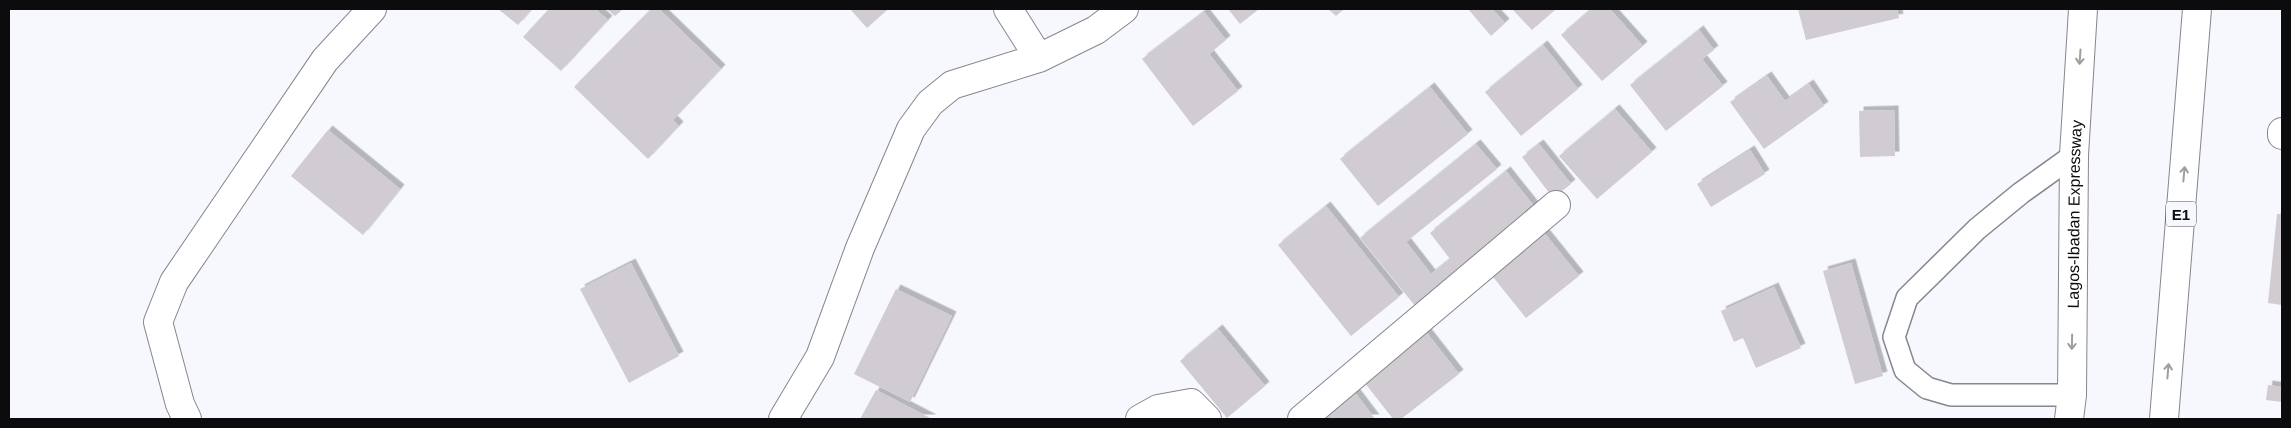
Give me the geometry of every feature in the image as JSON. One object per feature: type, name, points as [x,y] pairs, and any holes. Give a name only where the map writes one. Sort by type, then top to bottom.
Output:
[{"type":"main road","points":[[187,419],[180,404],[158,322],[174,282],[325,60],[372,9]]},
{"type":"main road","points":[[1008,9],[1039,58]]},
{"type":"main road","points":[[783,419],[820,357],[860,248],[911,129],[930,103],[952,85],[1039,58],[1096,30],[1124,9]]},
{"type":"main road","name":"Lagos-Ibadan Expressway","points":[[2070,407],[2074,155],[2084,9]]},
{"type":"main road","name":"E1","points":[[2164,419],[2197,9]]},
{"type":"main road","points":[[1302,419],[1556,205]]},
{"type":"main road","points":[[1140,419],[1158,408],[1191,403],[1207,419]]},
{"type":"lane","points":[[2070,407],[1951,395],[1927,388],[1905,370],[1894,337],[1907,298],[1977,229],[2020,193],[2074,155]]},
{"type":"building","points":[[498,9],[532,9],[518,25]]},
{"type":"building","points":[[549,9],[595,9],[608,20],[561,71],[523,37]]},
{"type":"building","points":[[607,9],[623,9],[615,16]]},
{"type":"building","points":[[651,9],[659,9],[721,69],[673,120],[679,126],[648,159],[574,87]]},
{"type":"building","points":[[850,9],[888,9],[867,28]]},
{"type":"building","points":[[1228,9],[1259,9],[1240,24]]},
{"type":"building","points":[[1328,9],[1344,9],[1336,16]]},
{"type":"building","points":[[1468,9],[1492,9],[1505,23],[1491,36]]},
{"type":"building","points":[[1512,9],[1556,9],[1532,30]]},
{"type":"building","points":[[1591,9],[1610,9],[1643,46],[1602,81],[1561,35]]},
{"type":"building","points":[[1798,9],[1897,9],[1899,18],[1806,40]]},
{"type":"building","points":[[1204,12],[1226,40],[1209,54],[1238,91],[1193,126],[1142,59]]},
{"type":"building","points":[[1699,30],[1714,50],[1702,59],[1723,86],[1666,131],[1630,85]]},
{"type":"building","points":[[1543,45],[1578,89],[1521,136],[1485,92]]},
{"type":"building","points":[[1767,76],[1785,101],[1809,84],[1824,106],[1764,149],[1730,102]]},
{"type":"building","points":[[1430,87],[1468,134],[1378,206],[1340,159]]},
{"type":"building","points":[[1615,109],[1652,152],[1597,199],[1559,156]]},
{"type":"building","points":[[1894,110],[1895,156],[1860,157],[1859,111]]},
{"type":"building","points":[[328,130],[400,189],[363,235],[291,176]]},
{"type":"building","points":[[1476,144],[1497,169],[1406,242],[1431,274],[1450,259],[1430,233],[1506,171],[1541,215],[1420,312],[1360,238]]},
{"type":"building","points":[[1539,144],[1571,184],[1553,198],[1522,157]]},
{"type":"building","points":[[1750,150],[1765,174],[1711,207],[1697,184]]},
{"type":"building","points":[[1326,206],[1399,297],[1351,336],[1278,245]]},
{"type":"building","points":[[2277,214],[2282,214],[2282,305],[2268,303]]},
{"type":"building","points":[[1542,230],[1579,276],[1526,318],[1489,272]]},
{"type":"building","points":[[631,263],[679,356],[629,383],[580,289]]},
{"type":"building","points":[[1851,263],[1883,376],[1855,384],[1823,271]]},
{"type":"building","points":[[1774,287],[1801,348],[1756,368],[1743,338],[1734,342],[1721,311]]},
{"type":"building","points":[[896,289],[952,316],[910,402],[854,374]]},
{"type":"building","points":[[1423,328],[1459,374],[1401,419],[1393,419],[1361,378]]},
{"type":"building","points":[[1218,329],[1265,386],[1227,418],[1180,361]]},
{"type":"building","points":[[2268,385],[2282,387],[2282,402],[2266,400]]},
{"type":"building","points":[[876,390],[932,419],[860,419]]},
{"type":"building","points":[[1353,390],[1375,419],[1324,419],[1320,415]]}]
